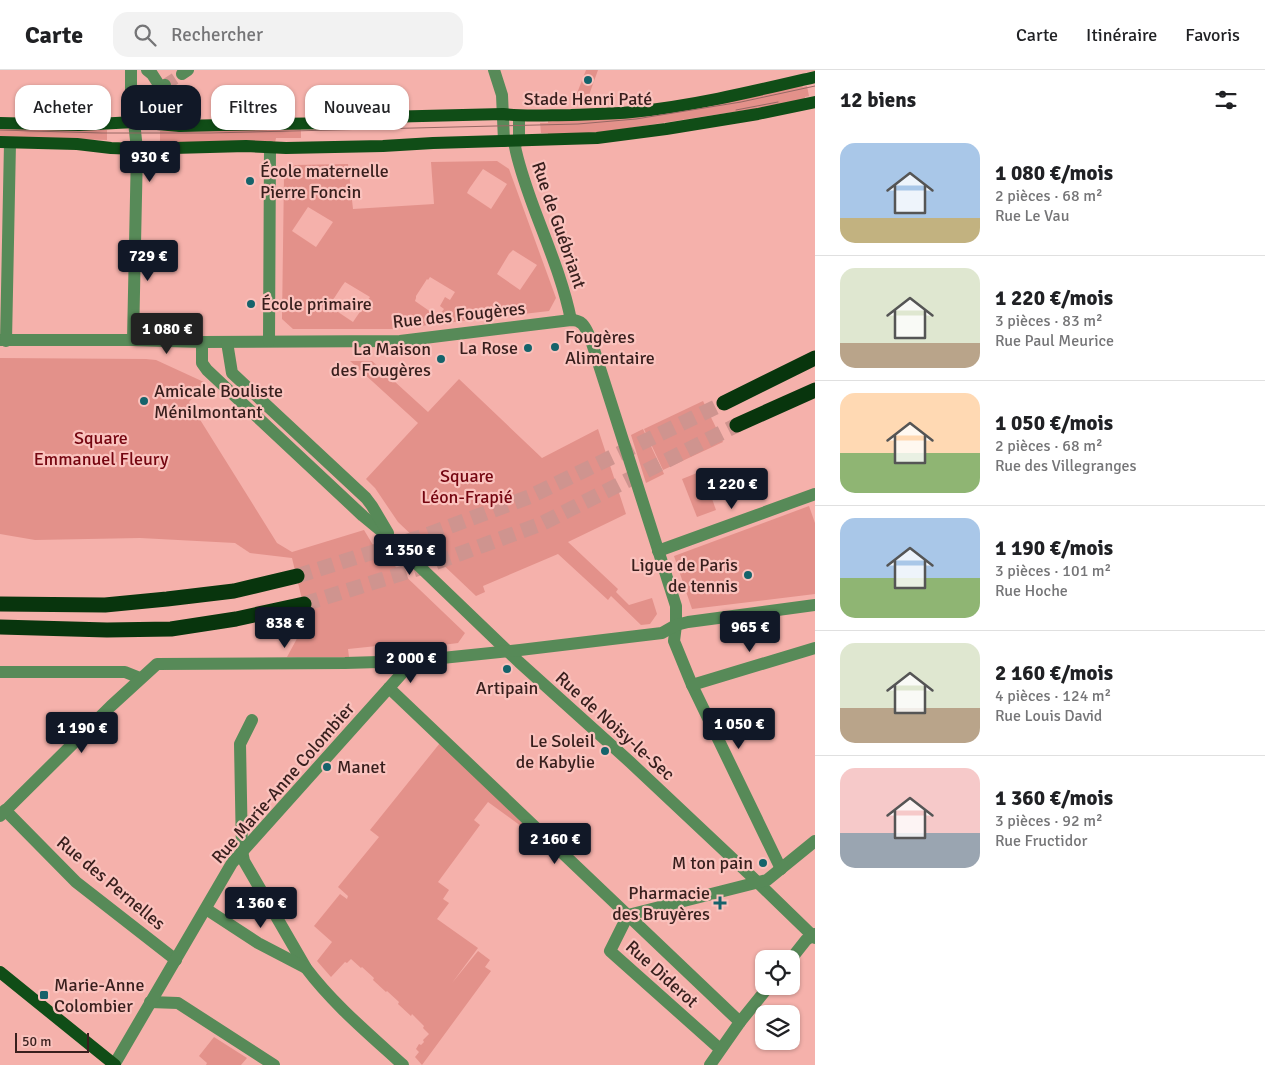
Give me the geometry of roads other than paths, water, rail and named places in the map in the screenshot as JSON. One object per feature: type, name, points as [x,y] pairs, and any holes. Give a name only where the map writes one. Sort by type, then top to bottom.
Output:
[{"type":"highway","points":[[724,403],[815,358]]},
{"type":"highway","points":[[737,425],[815,390]]},
{"type":"highway","points":[[0,604],[105,605],[234,591],[297,576]]},
{"type":"highway","points":[[0,626],[107,630],[170,628],[236,618],[304,604]]},
{"type":"main road","points":[[201,126],[345,123],[382,117],[503,114],[519,116],[632,112],[755,92],[815,77]]},
{"type":"main road","points":[[5,142],[77,144],[137,149],[383,146],[597,138],[758,114],[815,102]]},
{"type":"main road","points":[[0,123],[80,125],[121,123]]},
{"type":"main road","points":[[0,972],[114,1065]]},
{"type":"street","points":[[131,70],[131,85]]},
{"type":"street","points":[[146,70],[162,85]]},
{"type":"street","points":[[494,70],[502,95],[503,114],[512,141]]},
{"type":"street","name":"Rue de Guébriant","points":[[519,116],[512,141],[524,182],[562,286],[571,320]]},
{"type":"street","points":[[133,340],[137,149],[135,130]]},
{"type":"street","points":[[3,340],[5,142]]},
{"type":"street","points":[[269,341],[270,147]]},
{"type":"street","points":[[571,320],[579,321],[583,324],[590,337],[676,606],[674,641],[692,685],[781,869]]},
{"type":"street","name":"Rue des Fougères","points":[[3,340],[400,341],[571,320]]},
{"type":"street","name":"Rue de Noisy-le-Sec","points":[[202,342],[202,363],[205,368],[363,516],[392,540],[508,651],[630,762],[814,936]]},
{"type":"street","name":"Rue de Noisy-le-Sec","points":[[227,342],[232,373],[366,498],[392,540]]},
{"type":"street","points":[[658,551],[814,496]]},
{"type":"street","points":[[2,813],[140,678],[157,664],[413,661],[662,633],[676,625],[688,622],[815,605]]},
{"type":"street","points":[[692,685],[815,648]]},
{"type":"street","name":"Rue Marie-Anne Colombier","points":[[114,1065],[232,863],[413,661]]},
{"type":"street","points":[[0,672],[125,672],[140,678]]},
{"type":"street","points":[[389,688],[740,1022]]},
{"type":"street","points":[[252,720],[240,744],[242,851],[244,861],[306,968],[319,985],[403,1065]]},
{"type":"street","name":"Rue des Pernelles","points":[[2,813],[76,882],[176,960]]},
{"type":"street","points":[[628,915],[767,880],[815,841]]},
{"type":"street","points":[[206,909],[258,943],[306,968]]},
{"type":"street","name":"Rue Diderot","points":[[628,915],[610,951],[720,1049]]},
{"type":"street","points":[[798,950],[806,940],[814,936]]},
{"type":"street","points":[[710,1065],[762,995]]},
{"type":"street","points":[[150,1002],[178,1003],[274,1065]]},
{"type":"tunnel","points":[[165,85],[182,74]]},
{"type":"tunnel","points":[[297,576],[421,537],[529,497],[724,403]]},
{"type":"tunnel","points":[[304,604],[429,565],[541,524],[737,425]]},
{"type":"tram line","points":[[0,130],[101,133],[210,133],[578,124],[636,119],[741,102],[815,86]]},
{"type":"tram line","points":[[736,110],[778,102]]},
{"type":"place","name":"Stade Henri Paté","points":[[588,80]]},
{"type":"place","name":"École maternelle Pierre Foncin","points":[[250,181]]},
{"type":"place","name":"École primaire","points":[[251,304]]},
{"type":"place","name":"Fougères Alimentaire","points":[[555,347]]},
{"type":"place","name":"La Rose","points":[[528,348]]},
{"type":"place","name":"La Maison des Fougères","points":[[441,359]]},
{"type":"place","name":"Amicale Bouliste Ménilmontant","points":[[144,401]]},
{"type":"place","name":"Ligue de Paris de tennis","points":[[748,575]]},
{"type":"place","name":"Artipain","points":[[507,669]]},
{"type":"place","name":"Le Soleil de Kabylie","points":[[605,751]]},
{"type":"place","name":"Manet","points":[[327,767]]},
{"type":"place","name":"M ton pain","points":[[763,863]]},
{"type":"place","name":"Pharmacie des Bruyères","points":[[720,903]]},
{"type":"place","name":"Marie-Anne Colombier","points":[[44,995]]},
{"type":"park label","name":"Square Emmanuel Fleury","points":[[101,448]]},
{"type":"park label","name":"Square Léon-Frapié","points":[[467,486]]}]
